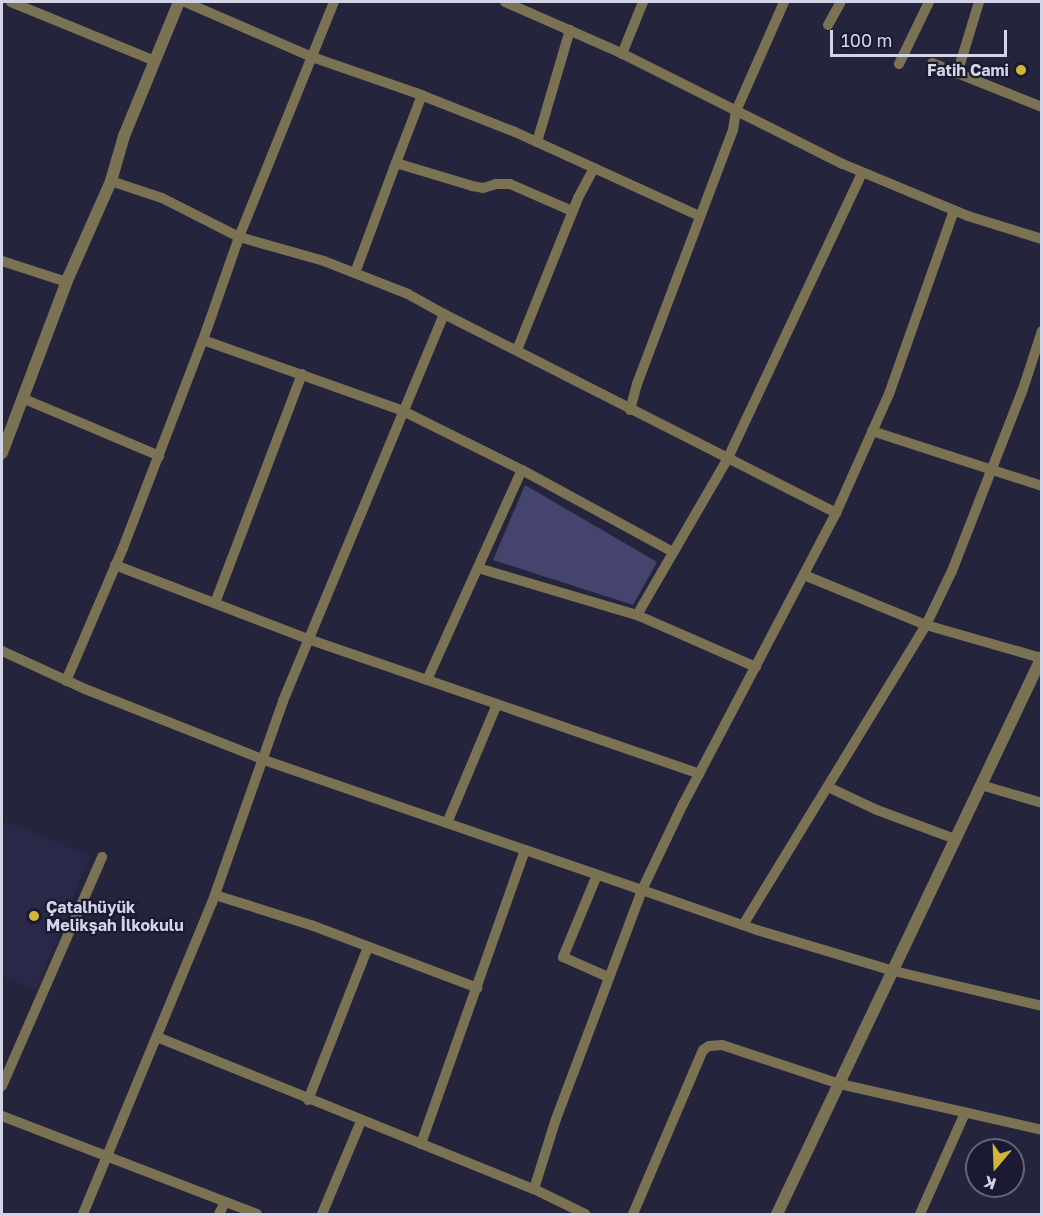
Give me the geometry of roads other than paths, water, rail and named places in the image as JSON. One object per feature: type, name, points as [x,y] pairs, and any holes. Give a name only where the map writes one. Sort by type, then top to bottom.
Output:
[{"type":"street","points":[[11,2],[39,7],[155,61]]},
{"type":"street","points":[[2,453],[67,282],[111,181],[124,136],[179,2]]},
{"type":"street","points":[[185,2],[312,57],[422,95],[537,142],[699,216]]},
{"type":"street","points":[[66,681],[159,456],[239,237],[334,2]]},
{"type":"street","points":[[505,2],[622,54],[862,172],[954,210],[1041,239]]},
{"type":"street","points":[[622,54],[643,2]]},
{"type":"street","points":[[630,410],[699,216],[733,130],[736,111],[784,2]]},
{"type":"street","points":[[828,25],[841,2]]},
{"type":"street","points":[[899,64],[929,2]]},
{"type":"street","points":[[957,74],[979,2]]},
{"type":"street","points":[[537,142],[570,30]]},
{"type":"street","points":[[932,63],[1041,107]]},
{"type":"street","points":[[355,273],[422,95]]},
{"type":"street","points":[[396,163],[472,186],[483,188],[496,184],[510,184],[573,211]]},
{"type":"street","points":[[517,350],[573,211],[594,168]]},
{"type":"street","points":[[637,615],[727,460],[799,302],[862,172]]},
{"type":"street","points":[[111,181],[162,198],[239,237],[324,261],[408,294],[727,460],[836,513]]},
{"type":"street","points":[[534,1189],[608,976],[642,890],[699,774],[836,513],[889,394],[954,210]]},
{"type":"street","points":[[2,261],[67,282]]},
{"type":"street","points":[[83,1215],[215,895],[264,760],[283,700],[444,314]]},
{"type":"street","points":[[743,925],[926,625],[952,571],[992,469],[1041,331]]},
{"type":"street","points":[[203,340],[403,411],[522,470],[674,552]]},
{"type":"street","points":[[215,603],[302,374]]},
{"type":"street","points":[[22,398],[159,456]]},
{"type":"street","points":[[872,431],[1041,486]]},
{"type":"street","points":[[427,680],[522,470]]},
{"type":"street","points":[[115,565],[308,639],[699,774]]},
{"type":"street","points":[[478,568],[637,615],[756,667]]},
{"type":"street","points":[[777,1215],[1040,662],[926,625],[804,575]]},
{"type":"street","points":[[2,651],[66,681],[264,760],[447,824],[743,925],[894,971],[1041,1006]]},
{"type":"street","points":[[447,824],[496,704]]},
{"type":"street","points":[[981,784],[1041,803]]},
{"type":"street","points":[[828,786],[877,810],[955,839]]},
{"type":"street","points":[[421,1144],[525,850]]},
{"type":"street","points":[[2,1086],[102,857]]},
{"type":"street","points":[[597,875],[563,957],[608,976]]},
{"type":"street","points":[[215,895],[311,925],[478,988]]},
{"type":"street","points":[[308,1100],[368,947]]},
{"type":"street","points":[[157,1037],[308,1100],[534,1189],[567,1210],[585,1215]]},
{"type":"street","points":[[633,1215],[703,1050],[709,1046],[722,1045],[840,1083],[1041,1130]]},
{"type":"street","points":[[920,1215],[964,1113]]},
{"type":"street","points":[[2,1116],[257,1215]]},
{"type":"street","points":[[322,1215],[361,1121]]},
{"type":"street","points":[[219,1215],[225,1202]]},
{"type":"place","name":"Fatih Cami","points":[[1021,70]]},
{"type":"place","name":"Çatalhüyük Melikşah İlkokulu","points":[[34,916]]}]
